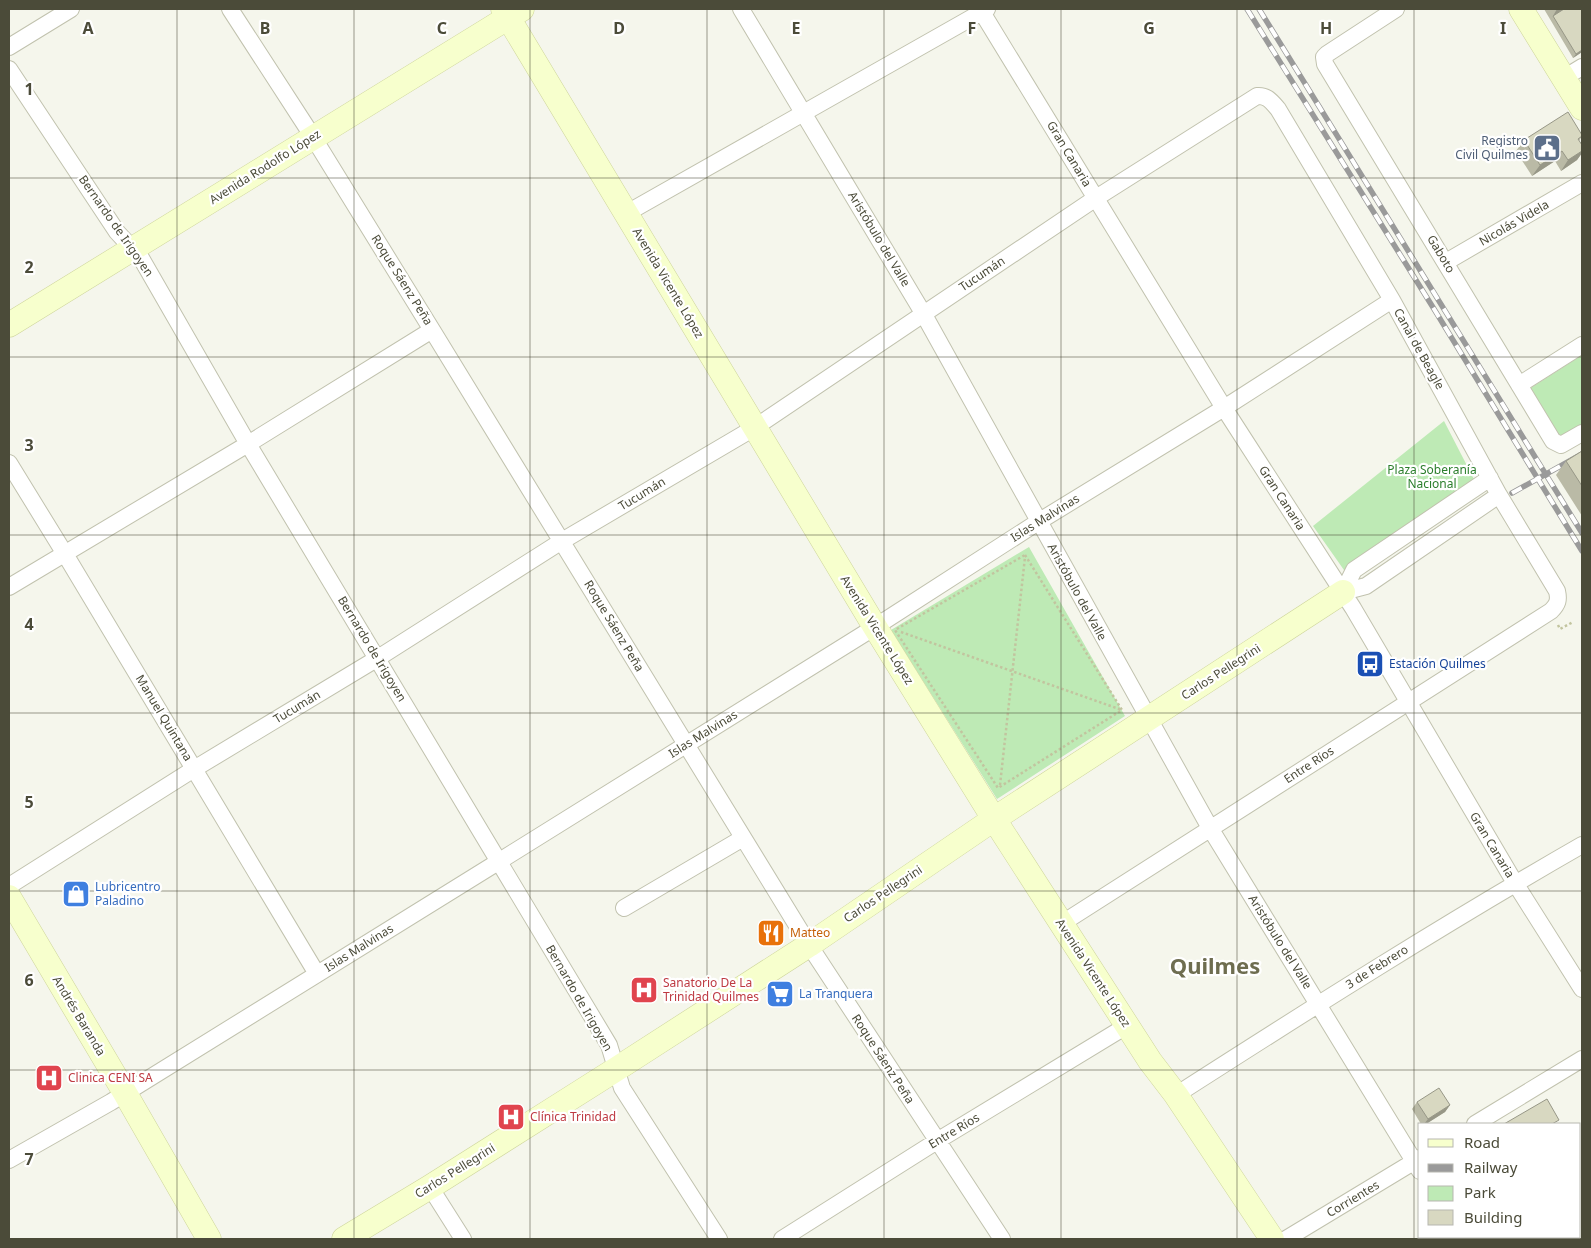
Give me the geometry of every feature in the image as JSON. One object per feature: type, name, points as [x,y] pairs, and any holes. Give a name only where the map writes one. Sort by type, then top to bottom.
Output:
[{"type":"main road","points":[[1521,9],[1573,72],[1582,108]]},
{"type":"main road","name":"Avenida Rodolfo López","points":[[9,325],[313,137],[511,11]]},
{"type":"main road","name":"Avenida Vicente López","points":[[511,11],[754,428],[885,628],[994,819],[1150,1062],[1176,1095],[1272,1239]]},
{"type":"main road","name":"Carlos Pellegrini","points":[[344,1239],[616,1070],[808,945],[994,819],[1343,592]]},
{"type":"main road","name":"Andrés Baranda","points":[[9,897],[118,1097],[191,1239]]},
{"type":"main road","name":"Andrés Baranda","points":[[9,928],[209,1239]]},
{"type":"street","points":[[9,47],[71,9]]},
{"type":"street","name":"Roque Sáenz Peña","points":[[230,9],[313,137],[808,945],[1002,1239]]},
{"type":"street","name":"Aristóbulo del Valle","points":[[741,9],[923,313],[1210,828],[1418,1164]]},
{"type":"street","name":"Gaboto","points":[[1396,9],[1327,54],[1324,58],[1325,64],[1553,441],[1557,444],[1564,444],[1581,436]]},
{"type":"street","points":[[627,213],[983,10]]},
{"type":"street","name":"Gran Canaria","points":[[983,10],[1224,408],[1343,592],[1515,883],[1582,989]]},
{"type":"street","name":"Bernardo de Irigoyen","points":[[9,69],[117,232],[141,258],[248,444],[609,1045],[622,1088],[719,1239]]},
{"type":"street","name":"Tucumán","points":[[9,886],[194,769],[378,658],[562,541],[754,428],[1096,198],[1257,96],[1263,95],[1268,98]]},
{"type":"street","name":"Canal de Beagle","points":[[1268,98],[1278,108],[1392,300],[1499,495],[1557,591],[1557,605]]},
{"type":"street","name":"Nicolás Videla","points":[[1446,262],[1582,183]]},
{"type":"street","name":"Islas Malvinas","points":[[9,1160],[118,1097],[686,745],[885,628],[1038,522],[1224,408],[1392,300]]},
{"type":"street","points":[[9,587],[248,444],[432,330]]},
{"type":"street","points":[[1519,385],[1582,345]]},
{"type":"street","name":"Manuel Quintana","points":[[9,463],[317,974]]},
{"type":"street","name":"Carlos Pellegrini","points":[[1343,592],[1354,570],[1490,478]]},
{"type":"street","name":"Carlos Pellegrini","points":[[1343,592],[1366,586],[1499,495]]},
{"type":"street","name":"Entre Ríos","points":[[1061,924],[1551,611],[1557,605]]},
{"type":"street","points":[[624,908],[743,838]]},
{"type":"street","name":"3 de Febrero","points":[[1176,1095],[1318,1004],[1515,883],[1582,845]]},
{"type":"street","name":"Entre Ríos","points":[[782,1239],[937,1141],[1128,1026]]},
{"type":"street","points":[[1477,1123],[1582,1059]]},
{"type":"street","name":"Corrientes","points":[[1286,1239],[1418,1164]]},
{"type":"street","points":[[430,1187],[463,1239]]},
{"type":"path","points":[[885,628],[1025,555]]},
{"type":"path","points":[[1000,786],[1025,555]]},
{"type":"path","points":[[1025,555],[1122,710]]},
{"type":"path","points":[[1560,629],[1572,622]]},
{"type":"path","points":[[885,628],[1122,710]]},
{"type":"path","points":[[885,628],[998,788],[1122,710]]},
{"type":"green space","points":[[1582,355],[1582,426],[1560,440],[1526,391]]},
{"type":"green space","name":"Plaza Soberanía Nacional","points":[[1444,421],[1478,487],[1351,580],[1313,526]]},
{"type":"green space","points":[[1029,547],[1125,716],[997,799],[891,630]]},
{"type":"building","points":[[1564,9],[1582,9],[1582,50],[1576,54],[1553,16]]},
{"type":"building","name":"Registro Civil Quilmes","points":[[1568,112],[1582,135],[1578,139],[1582,145],[1582,151],[1568,160],[1562,151],[1540,165],[1524,140]]},
{"type":"building","points":[[1582,451],[1582,486],[1566,461]]},
{"type":"building","points":[[1439,1088],[1450,1105],[1428,1119],[1417,1102]]},
{"type":"building","points":[[1547,1099],[1559,1120],[1554,1123],[1506,1123]]},
{"type":"building","points":[[1563,1238],[1564,1239],[1506,1239]]},
{"type":"railway","points":[[1247,9],[1582,551]]},
{"type":"railway","points":[[1259,9],[1582,533]]},
{"type":"railway","points":[[1512,493],[1582,454]]},
{"type":"place","name":"Registro Civil Quilmes","points":[[1547,148]]},
{"type":"place","name":"Estación Quilmes","points":[[1370,664]]},
{"type":"place","name":"Lubricentro Paladino","points":[[76,894]]},
{"type":"place","name":"Matteo","points":[[771,933]]},
{"type":"place","name":"Sanatorio De La Trinidad Quilmes","points":[[644,990]]},
{"type":"place","name":"La Tranquera","points":[[780,994]]},
{"type":"place","name":"Clinica CENI SA","points":[[49,1078]]},
{"type":"place","name":"Clínica Trinidad","points":[[511,1117]]},
{"type":"district","name":"Quilmes","points":[[1215,966]]}]
